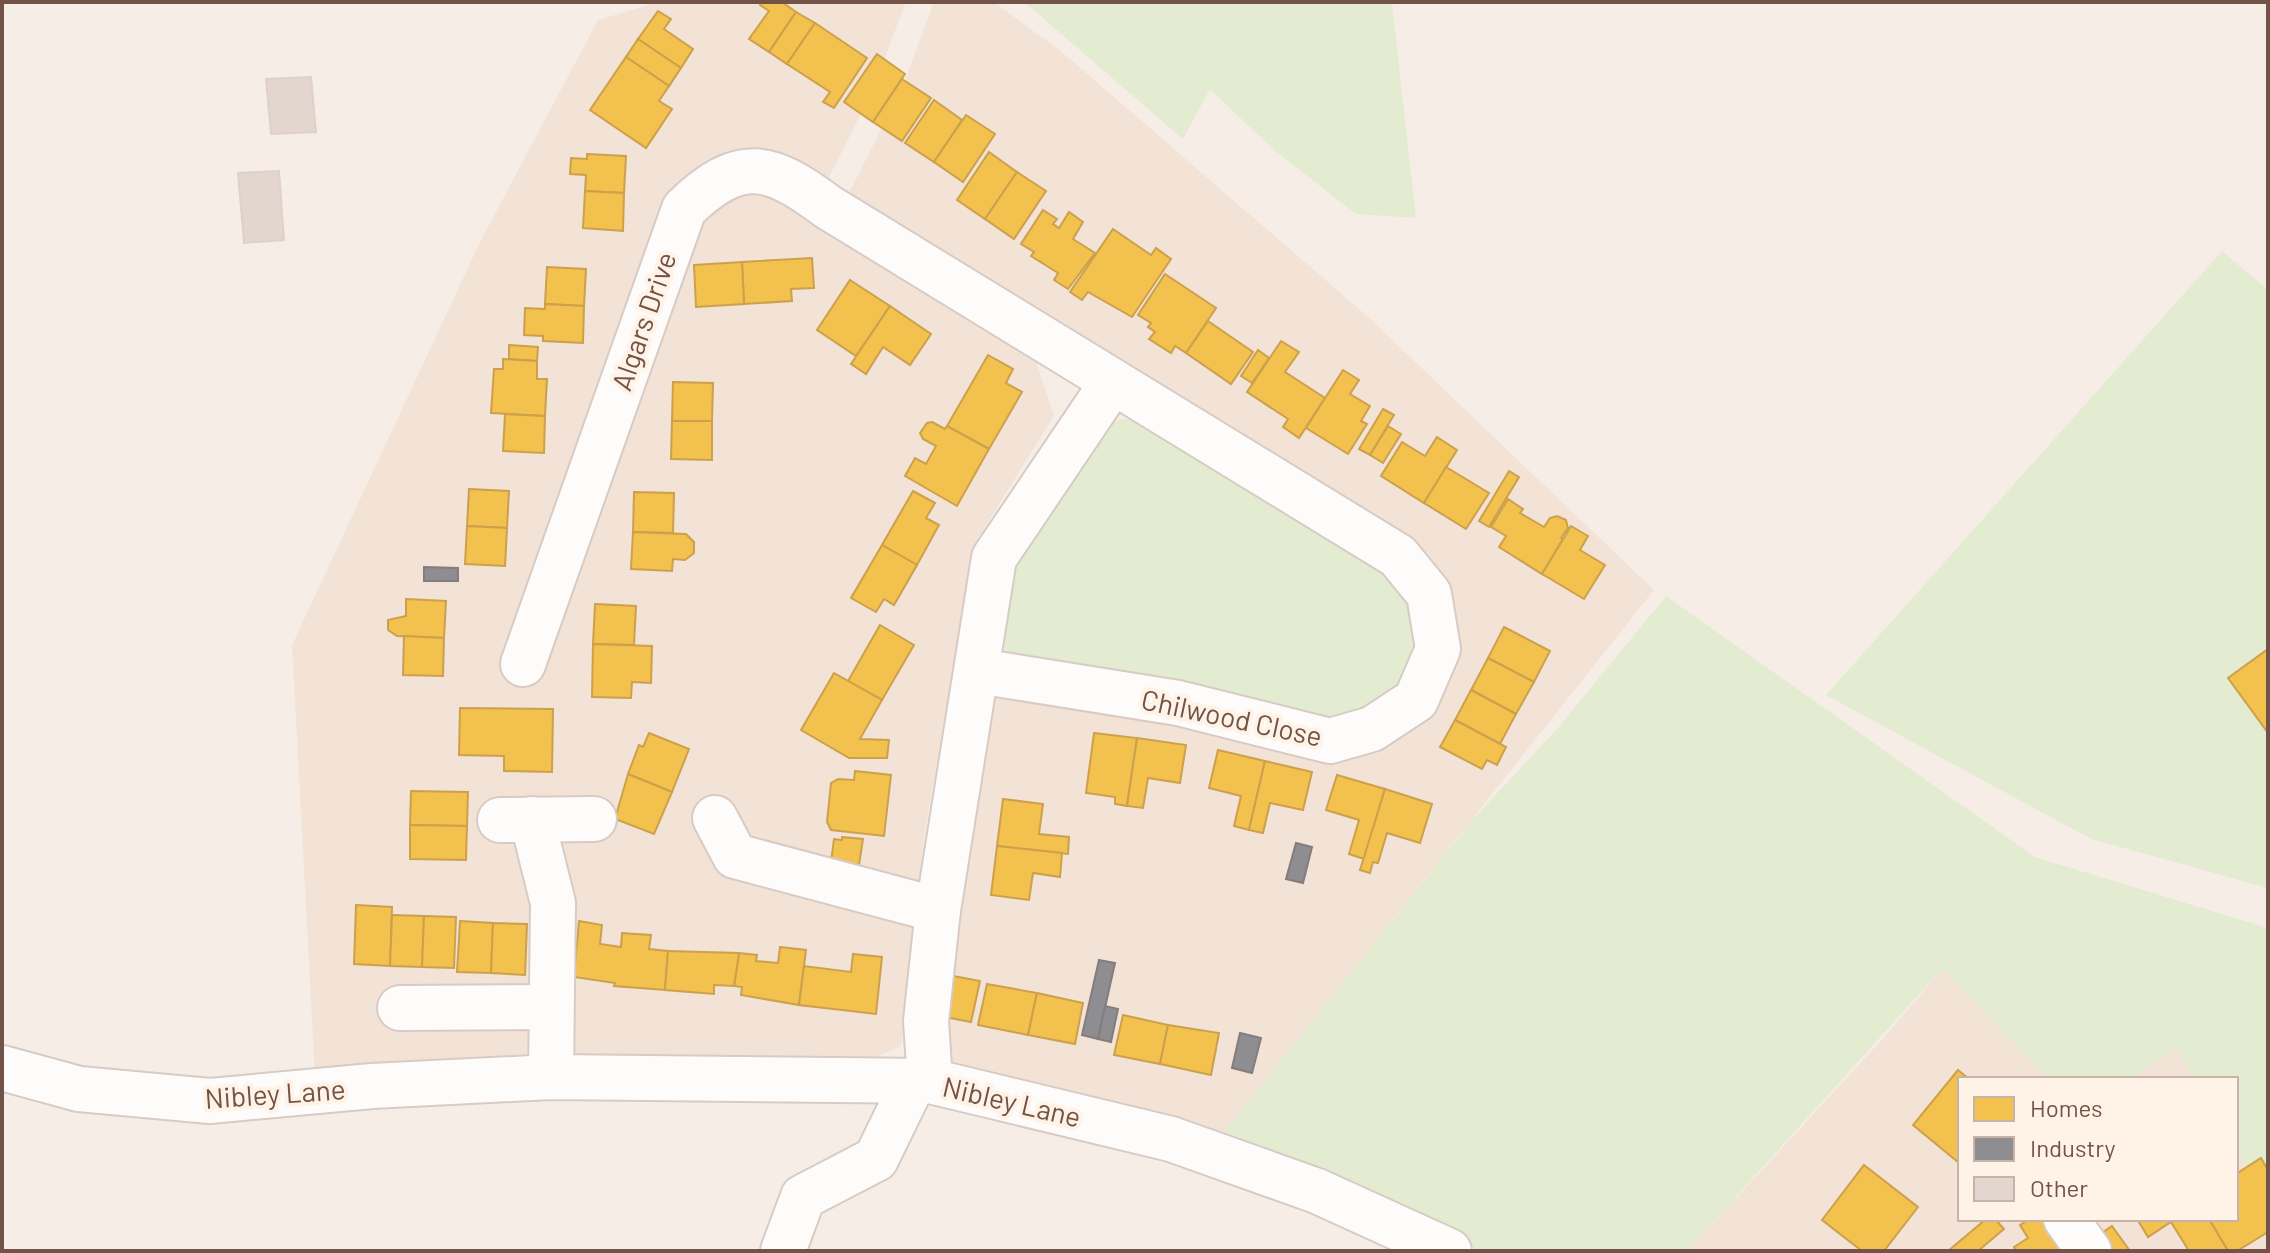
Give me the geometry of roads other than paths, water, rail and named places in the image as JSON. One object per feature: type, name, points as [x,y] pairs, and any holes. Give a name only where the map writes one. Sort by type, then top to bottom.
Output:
[{"type":"street","name":"Algars Drive","points":[[520,637],[684,209],[710,183],[745,172],[766,171],[788,178],[863,228]]},
{"type":"street","name":"Chilwood Close","points":[[863,228],[1398,556],[1429,594],[1438,649],[1416,700],[1372,729],[1330,741],[1178,703],[978,671]]},
{"type":"street","points":[[783,1251],[803,1197],[869,1165],[881,1153],[922,1081],[938,910],[994,558],[1112,383]]},
{"type":"street","points":[[715,818],[735,856],[938,910]]},
{"type":"street","points":[[551,1077],[553,903],[516,820],[594,819]]},
{"type":"street","points":[[400,1008],[550,1001]]},
{"type":"street","name":"Nibley Lane","points":[[2,1068],[79,1089],[210,1101],[372,1086],[551,1077],[922,1081],[1171,1139],[1317,1191],[1449,1251]]},
{"type":"street","points":[[2067,1221],[2089,1251]]}]
